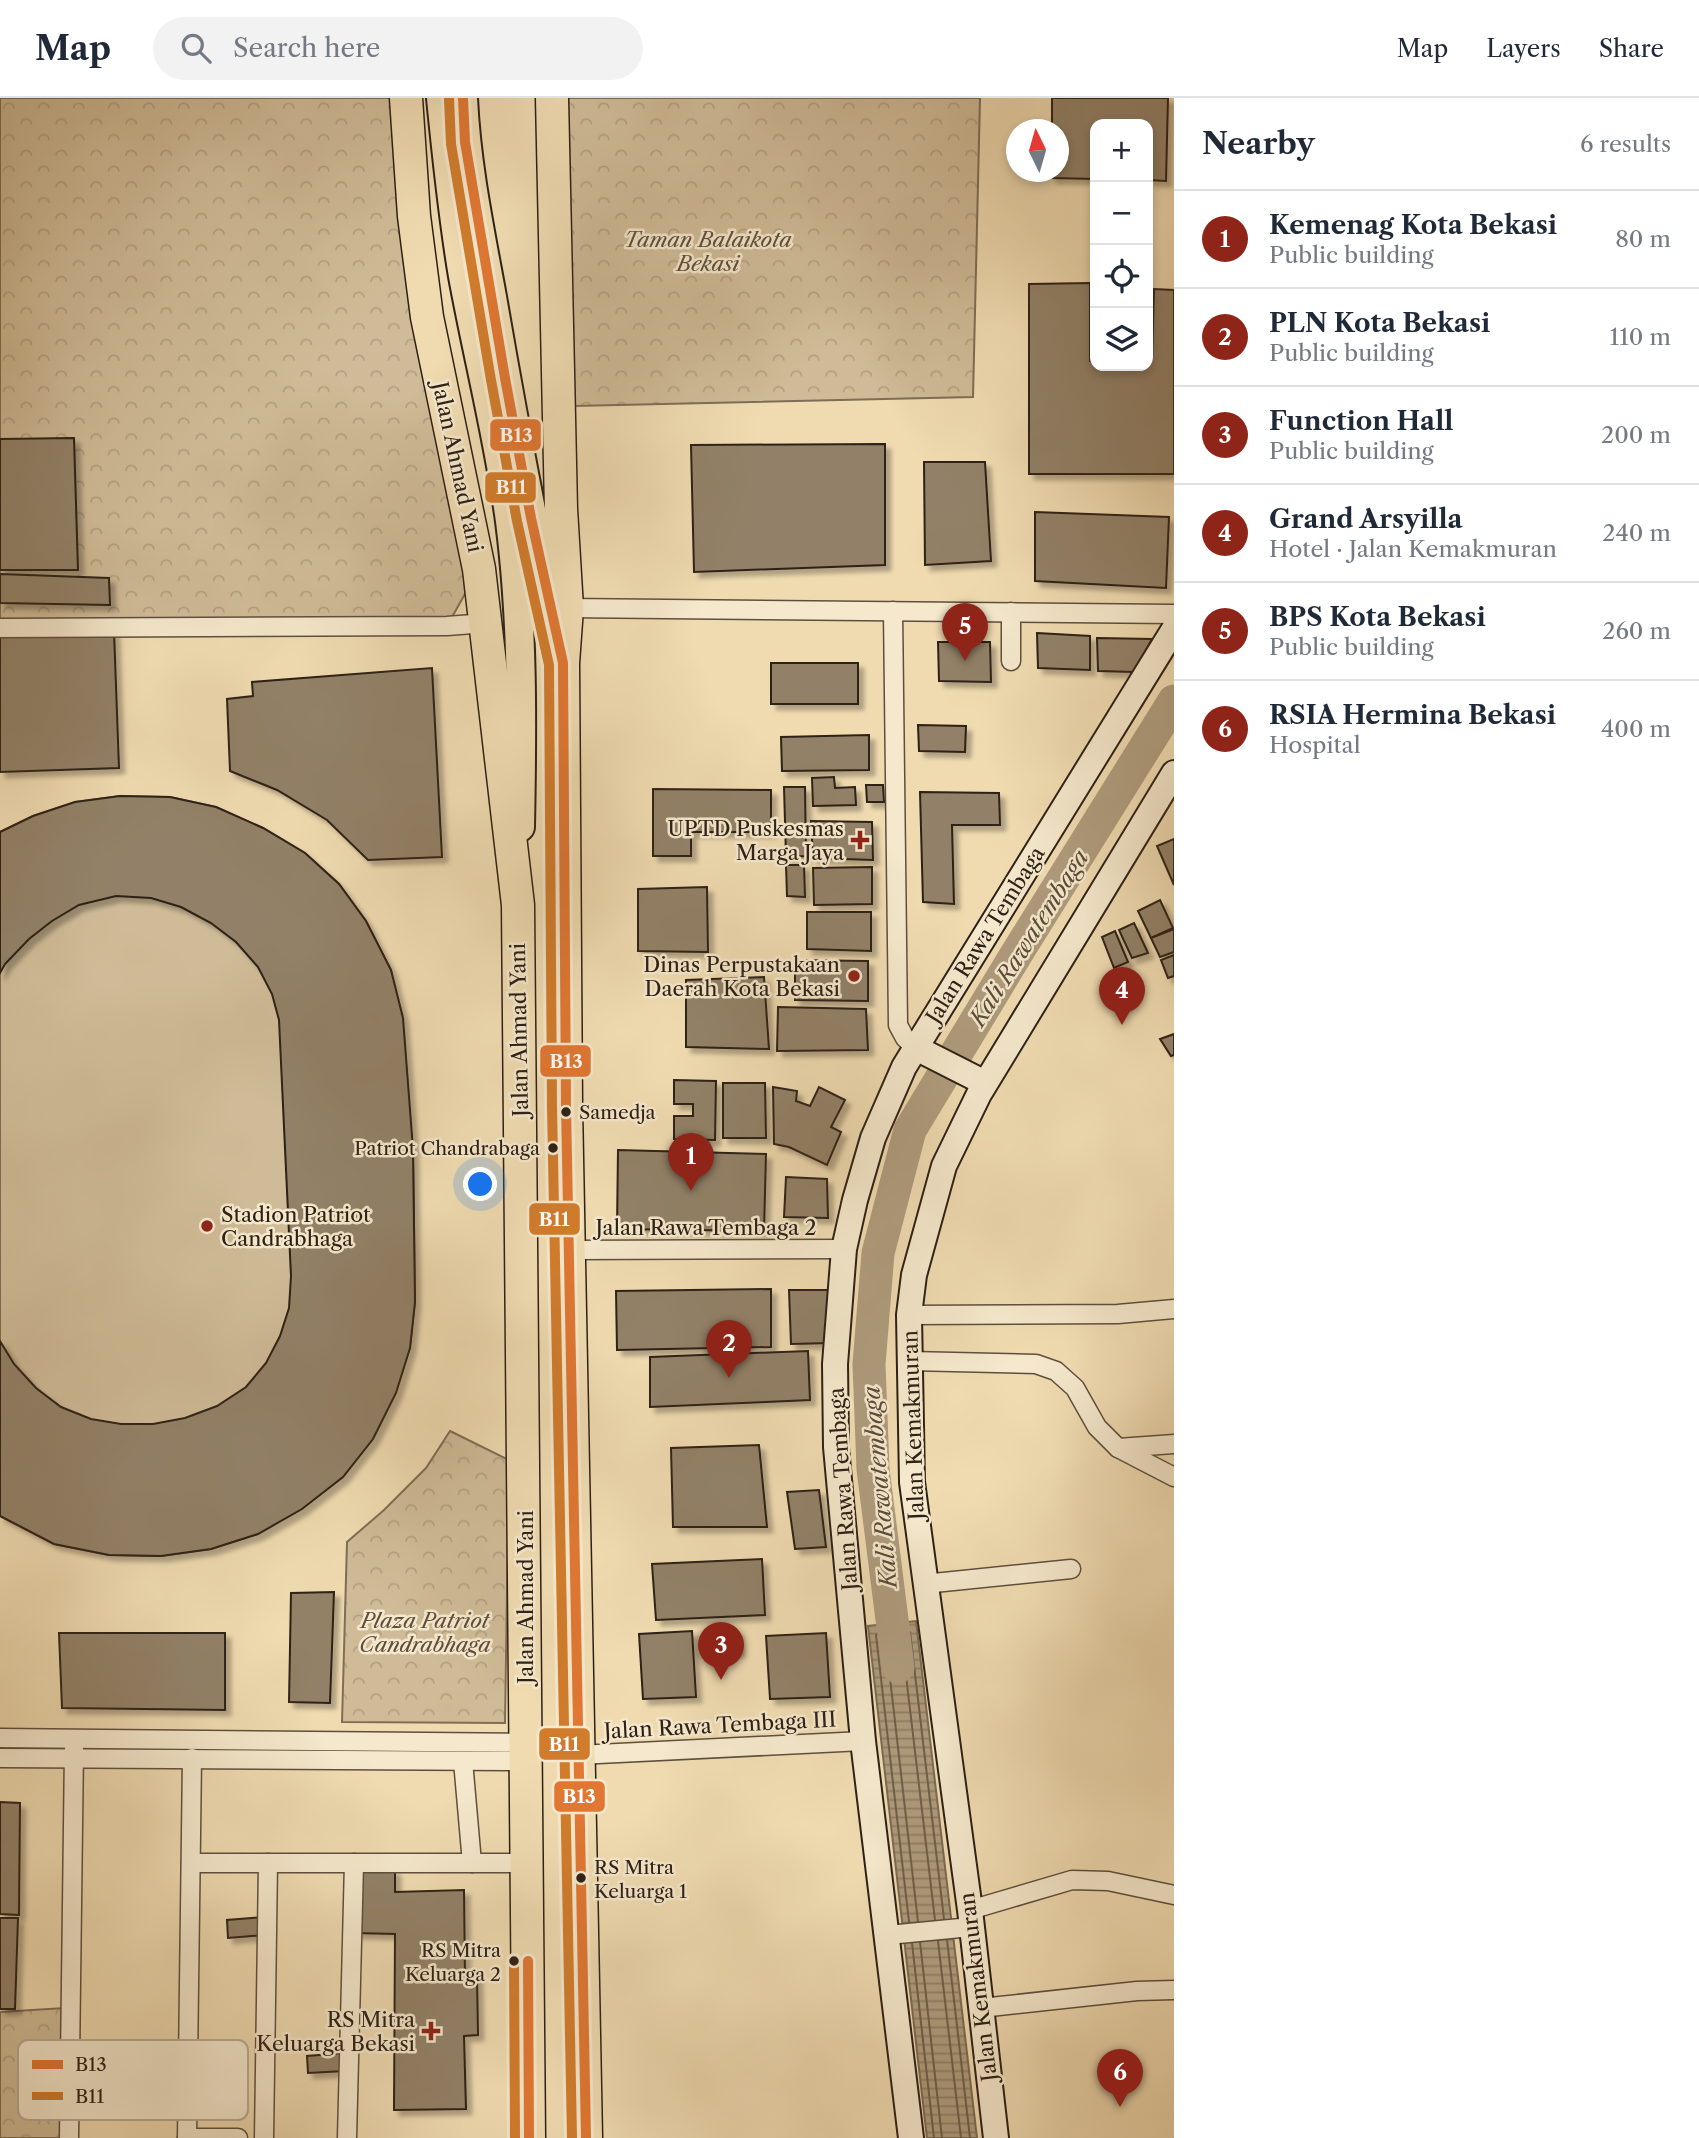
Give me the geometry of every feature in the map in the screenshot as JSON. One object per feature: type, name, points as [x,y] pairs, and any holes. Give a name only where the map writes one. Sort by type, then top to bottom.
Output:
[{"type":"highway","name":"Jalan Ahmad Yani","points":[[406,98],[414,216],[427,317],[479,569],[518,905],[529,2138]]},
{"type":"highway","points":[[552,98],[561,509],[567,608],[563,663],[569,1251],[586,2138]]},
{"type":"main road","points":[[441,98],[463,275],[493,424],[563,663]]},
{"type":"main road","points":[[463,98],[465,142],[520,520],[523,696],[518,905]]},
{"type":"street","points":[[567,608],[1174,614]]},
{"type":"street","points":[[893,611],[898,1025],[905,1038],[919,1050],[979,1080]]},
{"type":"street","points":[[1011,612],[1011,661]]},
{"type":"street","points":[[0,628],[447,626],[486,623]]},
{"type":"street","name":"Jalan Rawa Tembaga","points":[[911,2138],[895,1935],[863,1741],[836,1447],[835,1364],[844,1249],[873,1138],[904,1067],[919,1050],[1174,629]]},
{"type":"street","name":"Jalan Kemakmuran","points":[[996,2138],[912,1482],[909,1315],[914,1275],[944,1166],[979,1080],[1174,773]]},
{"type":"street","name":"Jalan Rawa Tembaga 2","points":[[569,1251],[844,1249]]},
{"type":"street","points":[[909,1315],[1118,1314],[1174,1309]]},
{"type":"street","points":[[910,1361],[1036,1363],[1056,1371],[1075,1388],[1097,1427],[1118,1448],[1174,1477]]},
{"type":"street","points":[[1118,1448],[1174,1444]]},
{"type":"street","points":[[924,1584],[1071,1569]]},
{"type":"street","points":[[0,1738],[526,1752]]},
{"type":"street","points":[[70,2040],[74,1738]]},
{"type":"street","name":"Jalan Rawa Tembaga III","points":[[578,1755],[863,1741]]},
{"type":"street","points":[[0,1758],[192,1762],[463,1761],[526,1752]]},
{"type":"street","points":[[463,1761],[472,1863]]},
{"type":"street","points":[[188,2040],[192,1762]]},
{"type":"street","points":[[191,1863],[527,1863]]},
{"type":"street","points":[[264,2138],[268,1863]]},
{"type":"street","points":[[347,2138],[354,1863]]},
{"type":"street","points":[[895,1935],[967,1922],[1072,1880],[1108,1881],[1174,1895]]},
{"type":"street","points":[[981,2008],[1137,1991],[1174,1990]]},
{"type":"street","points":[[69,2120],[69,2138]]},
{"type":"street","points":[[187,2120],[187,2138],[237,2138]]},
{"type":"green space","points":[[0,98],[406,98],[479,569],[447,626],[0,628]]},
{"type":"green space","name":"Taman Balaikota Bekasi","points":[[552,98],[980,98],[973,397],[574,406]]},
{"type":"green space","name":"Stadion Patriot Candrabhaga","points":[[120,796],[170,797],[216,807],[263,828],[305,853],[339,884],[366,921],[391,970],[413,1149],[415,1302],[410,1348],[258,1534],[211,1549],[161,1556],[109,1555],[54,1544],[0,1516],[0,832],[33,816],[75,802]]},
{"type":"green space","name":"Plaza Patriot Candrabhaga","points":[[450,1431],[509,1460],[505,1723],[342,1722],[347,1542],[426,1468]]},
{"type":"green space","points":[[64,2008],[63,2040],[18,2040],[18,2120],[61,2120],[60,2138],[0,2138],[0,2012]]},
{"type":"water","points":[[916,1621],[977,2138],[927,2138],[868,1626]]},
{"type":"building","points":[[1052,98],[1168,98],[1166,181],[1153,180],[1153,119],[1090,119],[1090,179],[1069,178],[1069,119],[1052,119]]},
{"type":"building","points":[[1090,283],[1090,371],[1153,371],[1154,289],[1174,290],[1174,474],[1029,474],[1029,284]]},
{"type":"building","points":[[74,438],[78,570],[0,570],[0,439]]},
{"type":"building","points":[[885,444],[885,565],[694,572],[691,445]]},
{"type":"building","points":[[924,462],[985,462],[991,561],[925,565]]},
{"type":"building","points":[[1035,512],[1169,517],[1166,588],[1035,581]]},
{"type":"building","points":[[0,574],[109,578],[110,605],[0,603]]},
{"type":"building","points":[[114,631],[119,768],[0,772],[0,636]]},
{"type":"building","points":[[1037,633],[1090,636],[1090,670],[1038,668]]},
{"type":"building","points":[[1097,638],[1152,639],[1134,672],[1098,671]]},
{"type":"building","points":[[938,642],[990,642],[991,682],[939,681]]},
{"type":"building","points":[[771,663],[858,663],[858,704],[771,704]]},
{"type":"building","points":[[432,668],[442,857],[368,860],[327,820],[277,790],[230,771],[227,699],[253,696],[252,682]]},
{"type":"building","points":[[918,725],[966,726],[965,752],[919,751]]},
{"type":"building","points":[[869,735],[869,770],[782,771],[781,737]]},
{"type":"building","points":[[834,777],[835,788],[855,787],[856,805],[813,806],[812,778]]},
{"type":"building","points":[[866,785],[883,785],[884,802],[867,802]]},
{"type":"building","points":[[784,787],[805,787],[806,856],[786,857]]},
{"type":"building","points":[[653,789],[771,790],[771,832],[691,832],[691,856],[653,856]]},
{"type":"building","points":[[920,792],[999,793],[1000,825],[952,825],[954,904],[923,902]]},
{"type":"building","points":[[120,796],[170,797],[216,807],[263,828],[305,853],[339,884],[366,921],[391,970],[403,1018],[413,1149],[415,1302],[410,1348],[396,1393],[373,1439],[343,1477],[302,1509],[258,1534],[211,1549],[161,1556],[109,1555],[54,1544],[0,1516],[0,1341],[14,1364],[36,1388],[61,1407],[91,1419],[121,1424],[153,1424],[185,1418],[217,1406],[246,1387],[266,1363],[280,1336],[289,1308],[291,1276],[279,1020],[272,994],[258,967],[236,942],[211,923],[181,907],[151,898],[116,896],[79,905],[52,921],[29,939],[0,973],[0,832],[33,816],[75,802]]},
{"type":"building","points":[[811,821],[872,822],[873,860],[813,858]]},
{"type":"building","points":[[1174,839],[1174,885],[1157,846]]},
{"type":"building","points":[[786,865],[804,865],[805,897],[787,896]]},
{"type":"building","points":[[872,867],[872,904],[814,905],[813,868]]},
{"type":"building","points":[[707,887],[708,952],[638,951],[638,889]]},
{"type":"building","points":[[1160,900],[1173,928],[1151,938],[1138,911]]},
{"type":"building","points":[[807,912],[871,912],[871,951],[807,949]]},
{"type":"building","points":[[1134,923],[1148,953],[1132,958],[1119,930]]},
{"type":"building","points":[[1174,929],[1174,952],[1160,957],[1151,938]]},
{"type":"building","points":[[1115,931],[1128,962],[1114,968],[1102,937]]},
{"type":"building","points":[[1174,955],[1174,976],[1168,978],[1161,960]]},
{"type":"building","points":[[795,960],[868,961],[868,1001],[795,1000]]},
{"type":"building","points":[[764,977],[769,1049],[686,1047],[686,980]]},
{"type":"building","points":[[778,1007],[866,1009],[868,1050],[777,1051]]},
{"type":"building","points":[[1174,1034],[1174,1055],[1171,1056],[1160,1039]]},
{"type":"building","name":"Samedja","points":[[674,1080],[716,1081],[715,1140],[674,1139],[674,1116],[693,1116],[693,1104],[674,1104]]},
{"type":"building","points":[[723,1083],[765,1083],[766,1138],[723,1138]]},
{"type":"building","points":[[773,1087],[797,1091],[796,1101],[810,1106],[819,1087],[845,1100],[831,1127],[841,1132],[827,1165],[789,1147],[774,1144]]},
{"type":"building","points":[[618,1150],[766,1154],[764,1231],[617,1229]]},
{"type":"building","points":[[786,1177],[827,1179],[828,1218],[784,1217]]},
{"type":"building","points":[[771,1289],[771,1347],[617,1350],[616,1291]]},
{"type":"building","points":[[789,1290],[830,1290],[831,1343],[791,1344]]},
{"type":"building","points":[[808,1351],[810,1400],[650,1407],[650,1357]]},
{"type":"building","points":[[759,1445],[767,1527],[673,1527],[671,1448]]},
{"type":"building","points":[[819,1490],[826,1547],[795,1549],[787,1492]]},
{"type":"building","points":[[762,1559],[765,1615],[656,1620],[652,1564]]},
{"type":"building","points":[[334,1592],[330,1703],[289,1702],[291,1593]]},
{"type":"building","points":[[692,1631],[696,1697],[643,1699],[639,1634]]},
{"type":"building","points":[[737,1631],[739,1651],[708,1653],[707,1633]]},
{"type":"building","points":[[59,1633],[225,1633],[225,1710],[62,1708]]},
{"type":"building","points":[[826,1633],[830,1697],[770,1699],[766,1636]]},
{"type":"building","points":[[0,1802],[20,1803],[19,1915],[0,1914]]},
{"type":"building","points":[[395,1870],[395,1892],[464,1890],[465,1975],[477,1975],[478,2035],[464,2036],[466,2109],[394,2110],[395,1934],[354,1933],[356,1871]]},
{"type":"building","points":[[264,1917],[265,1935],[228,1938],[227,1920]]},
{"type":"building","points":[[0,1918],[18,1918],[15,2009],[0,2009]]},
{"type":"building","points":[[344,2053],[345,2071],[308,2073],[307,2056]]},
{"type":"waterway","name":"Kali Rawatembaga","points":[[898,1667],[873,1469],[869,1364],[878,1253],[910,1130],[1174,701]]},
{"type":"transit line","name":"B13","points":[[463,98],[465,142],[505,378],[531,518],[563,663],[566,1106],[586,2138]]},
{"type":"transit line","name":"B11","points":[[449,99],[451,144],[491,380],[517,521],[549,665],[552,1106],[572,2138]]},
{"type":"transit line","name":"B11","points":[[514,1961],[515,2138]]},
{"type":"transit line","name":"B13","points":[[528,1961],[529,2138]]},
{"type":"place","name":"BPS Kota Bekasi","points":[[965,661]]},
{"type":"place","name":"UPTD Puskesmas Marga Jaya","points":[[860,840]]},
{"type":"place","name":"Dinas Perpustakaan Daerah Kota Bekasi","points":[[854,976]]},
{"type":"place","name":"Grand Arsyilla","points":[[1122,1025]]},
{"type":"place","name":"Samedja","points":[[566,1112]]},
{"type":"place","name":"Patriot Chandrabaga","points":[[553,1148]]},
{"type":"place","name":"Kemenag Kota Bekasi","points":[[691,1191]]},
{"type":"place","name":"Stadion Patriot Candrabhaga","points":[[207,1226]]},
{"type":"place","name":"PLN Kota Bekasi","points":[[729,1378]]},
{"type":"place","name":"Function Hall","points":[[721,1680]]},
{"type":"place","name":"RS Mitra Keluarga 1","points":[[581,1878]]},
{"type":"place","name":"RS Mitra Keluarga 2","points":[[514,1961]]},
{"type":"place","name":"RS Mitra Keluarga Bekasi","points":[[431,2031]]},
{"type":"place","name":"RSIA Hermina Bekasi","points":[[1120,2107]]}]
